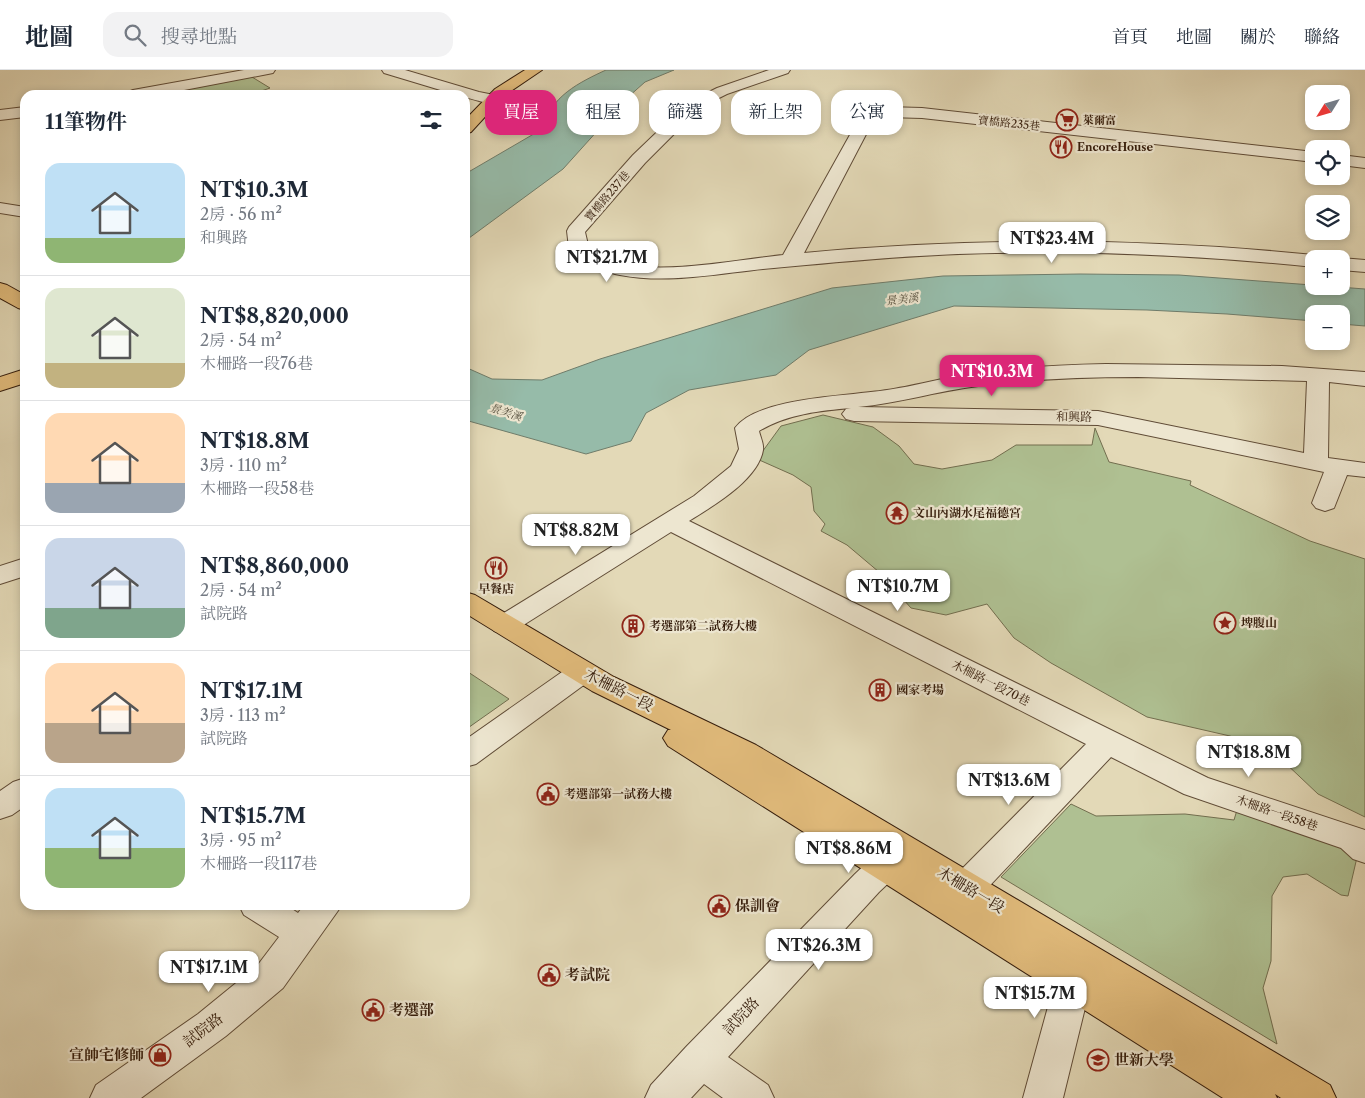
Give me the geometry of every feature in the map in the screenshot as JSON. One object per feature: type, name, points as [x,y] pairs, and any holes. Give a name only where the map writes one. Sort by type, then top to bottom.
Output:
[{"type":"main road","points":[[503,90],[535,70]]},
{"type":"main road","points":[[470,124],[485,108]]},
{"type":"main road","points":[[0,289],[20,301]]},
{"type":"main road","points":[[0,306],[20,318]]},
{"type":"main road","points":[[0,384],[20,378]]},
{"type":"main road","points":[[0,394],[20,388]]},
{"type":"main road","name":"木柵路一段","points":[[470,604],[578,675]]},
{"type":"main road","name":"木柵路一段","points":[[470,614],[894,858],[1077,969],[1316,1098]]},
{"type":"main road","name":"木柵路一段","points":[[1077,969],[1257,1098]]},
{"type":"street","points":[[146,90],[162,84],[268,70]]},
{"type":"street","points":[[389,70],[457,90]]},
{"type":"street","name":"寶橋路237巷","points":[[783,70],[722,91],[702,101],[685,114],[633,166],[576,232],[579,248],[617,268],[663,272],[790,261]]},
{"type":"street","points":[[470,94],[485,97]]},
{"type":"street","name":"寶橋路235巷","points":[[790,261],[867,118],[886,112],[922,113],[1305,157]]},
{"type":"street","points":[[0,115],[20,113]]},
{"type":"street","points":[[1350,161],[1365,163]]},
{"type":"street","points":[[0,208],[20,211]]},
{"type":"street","points":[[790,261],[848,254],[951,248],[1072,246],[1255,255],[1305,260]]},
{"type":"street","points":[[1350,265],[1365,266]]},
{"type":"street","name":"和興路","points":[[670,522],[742,470],[750,449],[747,428],[759,419],[778,412],[886,397],[979,379],[1054,374],[1188,371],[1365,378]]},
{"type":"street","points":[[1318,375],[1327,465],[1325,503]]},
{"type":"street","name":"和興路","points":[[778,412],[901,416],[1098,418],[1327,465],[1365,470]]},
{"type":"street","points":[[504,625],[670,522]]},
{"type":"street","name":"木柵路一段70巷","points":[[670,522],[1107,741]]},
{"type":"street","points":[[470,752],[578,675]]},
{"type":"street","points":[[957,897],[1107,741]]},
{"type":"street","name":"木柵路一段58巷","points":[[1107,741],[1196,786],[1353,839],[1365,850]]},
{"type":"street","points":[[0,806],[20,793]]},
{"type":"street","name":"試院路","points":[[665,1098],[700,1059],[894,858]]},
{"type":"street","points":[[277,910],[313,919]]},
{"type":"street","name":"試院路","points":[[110,1098],[212,1025],[270,977],[313,919]]},
{"type":"street","points":[[1043,1098],[1077,969]]},
{"type":"street","points":[[700,1059],[754,1098]]},
{"type":"shaded area","points":[[252,77],[270,88],[264,90],[179,90]]},
{"type":"shaded area","points":[[823,415],[873,427],[899,446],[914,464],[942,469],[992,460],[1016,445],[1092,445],[1095,428],[1109,462],[1191,481],[1190,485],[1310,541],[1365,559],[1365,817],[1318,794],[1281,759],[1230,736],[1147,717],[1051,663],[1014,638],[987,604],[946,615],[911,608],[879,572],[847,545],[821,531],[825,524],[814,511],[811,487],[793,475],[757,459],[781,426]]},
{"type":"shaded area","points":[[470,673],[509,699],[470,726]]},
{"type":"shaded area","points":[[1071,804],[1096,816],[1185,814],[1234,820],[1237,810],[1358,853],[1348,896],[1341,895],[1307,874],[1283,877],[1272,896],[1271,961],[1263,988],[1277,1044],[1001,877]]},
{"type":"water","points":[[606,70],[674,70],[645,82],[636,90],[570,90]]},
{"type":"water","points":[[567,92],[567,135],[594,135],[563,169],[470,237],[470,171],[532,135],[557,135],[557,102]]},
{"type":"water","name":"景美溪","points":[[1179,275],[1305,284],[1305,295],[1350,295],[1350,288],[1365,289],[1365,326],[1350,325],[1350,305],[1305,305],[1305,320],[1147,310],[954,306],[809,350],[776,375],[689,390],[646,413],[631,441],[586,454],[470,421],[470,369],[492,379],[542,380],[600,359],[832,288],[943,276]]},
{"type":"place","name":"萊爾富","points":[[1067,120]]},
{"type":"place","name":"EncoreHouse","points":[[1061,147]]},
{"type":"place","name":"文山內湖水尾福德宮","points":[[897,513]]},
{"type":"place","name":"早餐店","points":[[496,568]]},
{"type":"place","name":"埤腹山","points":[[1225,623]]},
{"type":"place","name":"考選部第二試務大樓","points":[[633,626]]},
{"type":"place","name":"國家考場","points":[[880,690]]},
{"type":"place","name":"考選部第一試務大樓","points":[[548,794]]},
{"type":"place","name":"保訓會","points":[[719,906]]},
{"type":"place","name":"考試院","points":[[549,975]]},
{"type":"place","name":"考選部","points":[[373,1010]]},
{"type":"place","name":"宣帥宅修師","points":[[160,1055]]},
{"type":"place","name":"世新大學","points":[[1098,1060]]}]
